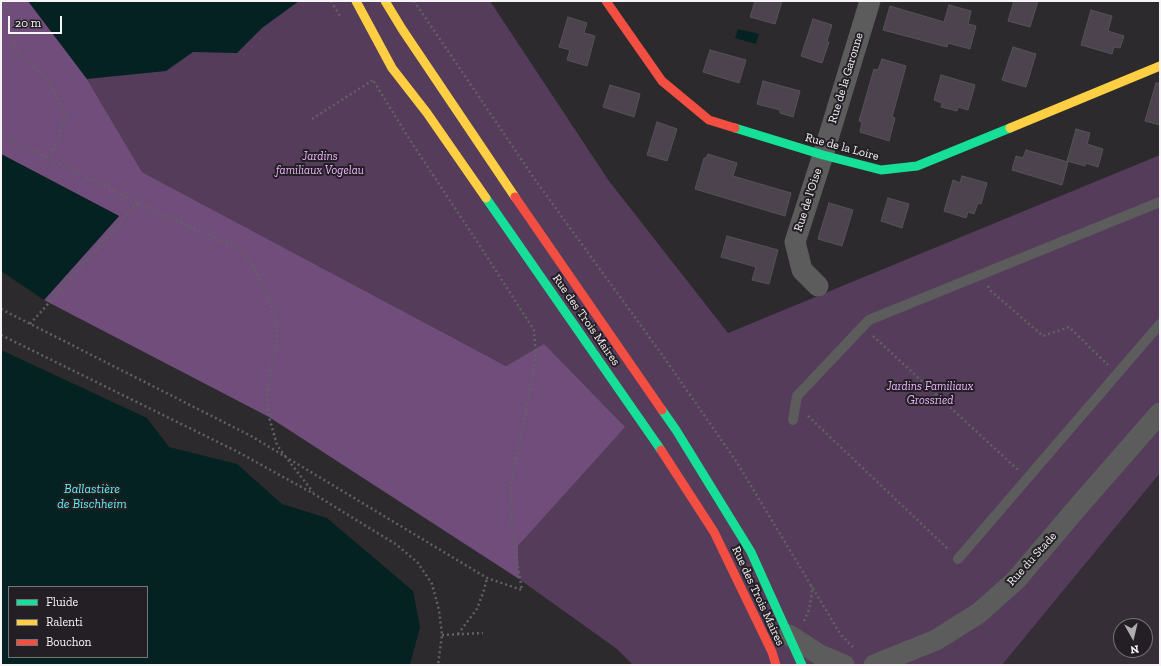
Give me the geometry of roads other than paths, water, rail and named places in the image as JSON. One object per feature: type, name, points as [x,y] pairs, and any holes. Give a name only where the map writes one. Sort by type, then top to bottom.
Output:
[{"type":"main road","name":"Rue des Trois Maires","points":[[356,1],[392,68],[427,113],[648,430],[714,532],[772,652],[776,665]]},
{"type":"main road","name":"Rue des Trois Maires","points":[[384,1],[538,231],[676,430],[750,552],[795,631],[802,665]]},
{"type":"main road","name":"Rue de la Loire","points":[[606,1],[662,81],[709,120],[823,155],[881,170],[917,166],[1160,66]]},
{"type":"street","name":"Rue de la Garonne","points":[[823,155],[870,1]]},
{"type":"street","name":"Rue de l'Oise","points":[[818,286],[802,270],[795,242],[823,155]]},
{"type":"street","name":"Rue du Stade","points":[[874,665],[936,640],[979,612],[1011,585],[1160,413]]},
{"type":"street","points":[[795,631],[820,654],[851,658]]},
{"type":"lane","points":[[793,420],[797,396],[869,320],[1160,202]]},
{"type":"lane","points":[[958,559],[1160,324]]},
{"type":"water","points":[[28,1],[299,1],[262,28],[237,53],[193,52],[166,71],[87,79]]},
{"type":"water","points":[[738,29],[759,34],[756,44],[735,38]]},
{"type":"water","points":[[1,154],[119,216],[44,300],[1,271]]},
{"type":"water","name":"Ballastière de Bischheim","points":[[1,350],[147,418],[169,447],[237,464],[282,504],[327,518],[413,591],[420,627],[410,665],[1,665]]},
{"type":"park label","name":"Jardins familiaux Vogelau","points":[[320,164]]},
{"type":"park label","name":"Jardins Familiaux Grossried","points":[[930,394]]}]
